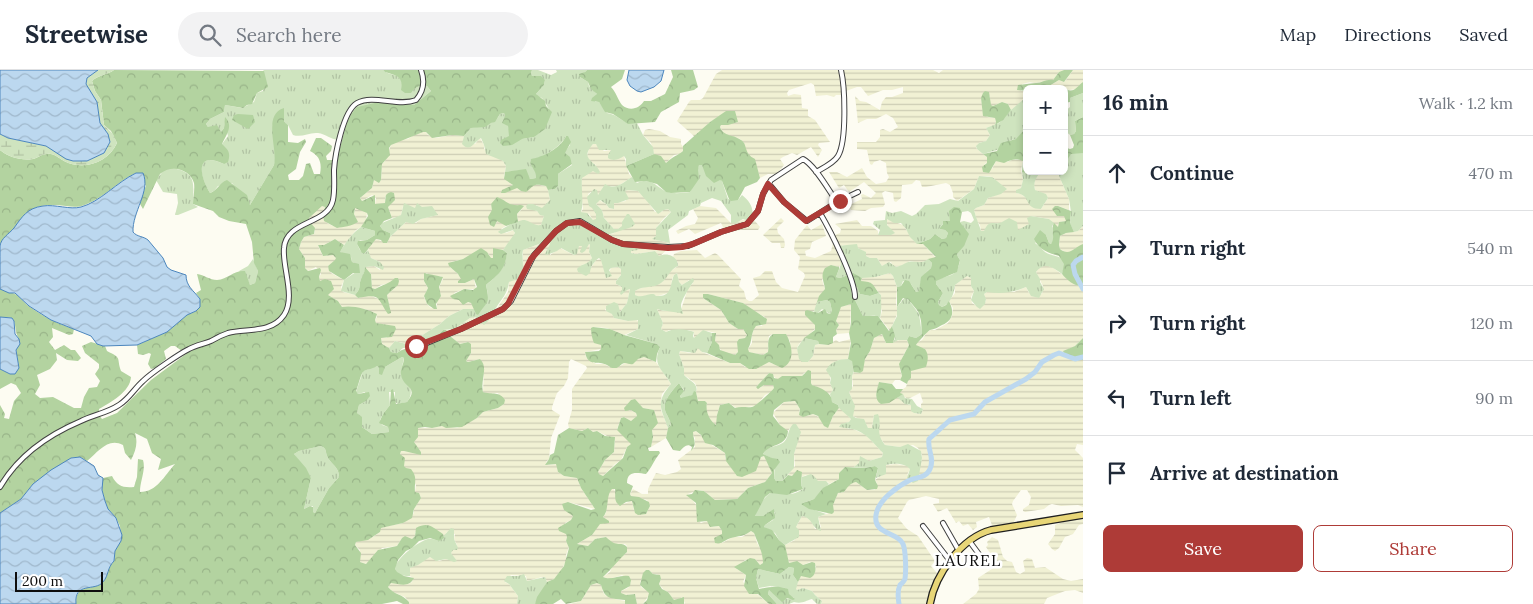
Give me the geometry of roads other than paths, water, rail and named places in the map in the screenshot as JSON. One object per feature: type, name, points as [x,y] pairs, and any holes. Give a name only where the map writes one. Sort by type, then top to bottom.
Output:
[{"type":"main road","points":[[930,604],[939,576],[959,551],[981,533],[1083,515]]},
{"type":"street","points":[[0,486],[14,465],[47,439],[80,421],[110,411],[120,405],[132,395],[143,381],[189,349],[227,333],[262,329],[284,315],[289,290],[284,248],[286,238],[301,226],[325,213],[332,204],[334,168],[347,115],[352,107],[359,102],[406,103],[416,100],[423,89],[424,81],[421,70]]},
{"type":"street","points":[[816,172],[836,159],[841,147],[845,96],[841,70]]},
{"type":"street","points":[[416,346],[461,329],[503,309],[508,304],[531,259],[556,231],[567,223],[580,222],[623,244],[668,248],[682,247],[747,224],[758,211],[763,194],[771,180],[802,160],[806,160],[816,172],[837,202]]},
{"type":"street","points":[[768,184],[805,221],[858,192]]},
{"type":"street","points":[[820,213],[848,271],[855,297]]},
{"type":"street","points":[[943,523],[959,551]]},
{"type":"street","points":[[923,526],[950,561]]},
{"type":"street","points":[[970,542],[984,561]]},
{"type":"water","points":[[0,70],[98,70],[87,78],[86,84],[97,102],[100,123],[108,134],[110,142],[104,153],[87,161],[73,161],[66,159],[46,146],[8,138],[0,134]]},
{"type":"water","points":[[629,70],[664,70],[661,81],[654,87],[641,92],[630,86],[627,80]]},
{"type":"water","points":[[136,173],[143,173],[145,187],[133,224],[133,232],[148,240],[163,258],[167,267],[186,275],[189,285],[200,299],[200,307],[196,311],[187,315],[167,332],[137,345],[103,346],[97,344],[91,336],[51,320],[29,306],[15,293],[9,293],[0,289],[1,243],[26,214],[37,207],[43,206],[81,207],[102,196]]},
{"type":"water","points":[[0,317],[12,318],[15,334],[19,339],[20,344],[16,350],[19,368],[15,374],[10,374],[0,369]]},
{"type":"water","points":[[80,457],[94,466],[98,475],[103,478],[102,490],[105,501],[108,509],[116,518],[122,535],[115,551],[114,561],[105,579],[99,585],[78,592],[76,604],[0,604],[0,513],[21,499],[33,484],[51,470],[71,458]]},
{"type":"waterway","points":[[1083,257],[1073,265],[1075,274],[1083,289]]},
{"type":"waterway","points":[[899,604],[898,590],[905,579],[904,547],[900,540],[878,526],[876,515],[880,504],[900,486],[910,480],[924,476],[928,472],[932,461],[929,439],[950,420],[974,414],[985,402],[1026,379],[1035,372],[1042,362],[1054,355],[1059,353],[1075,359],[1083,357]]},
{"type":"district","name":"LAUREL","points":[[968,560]]}]
